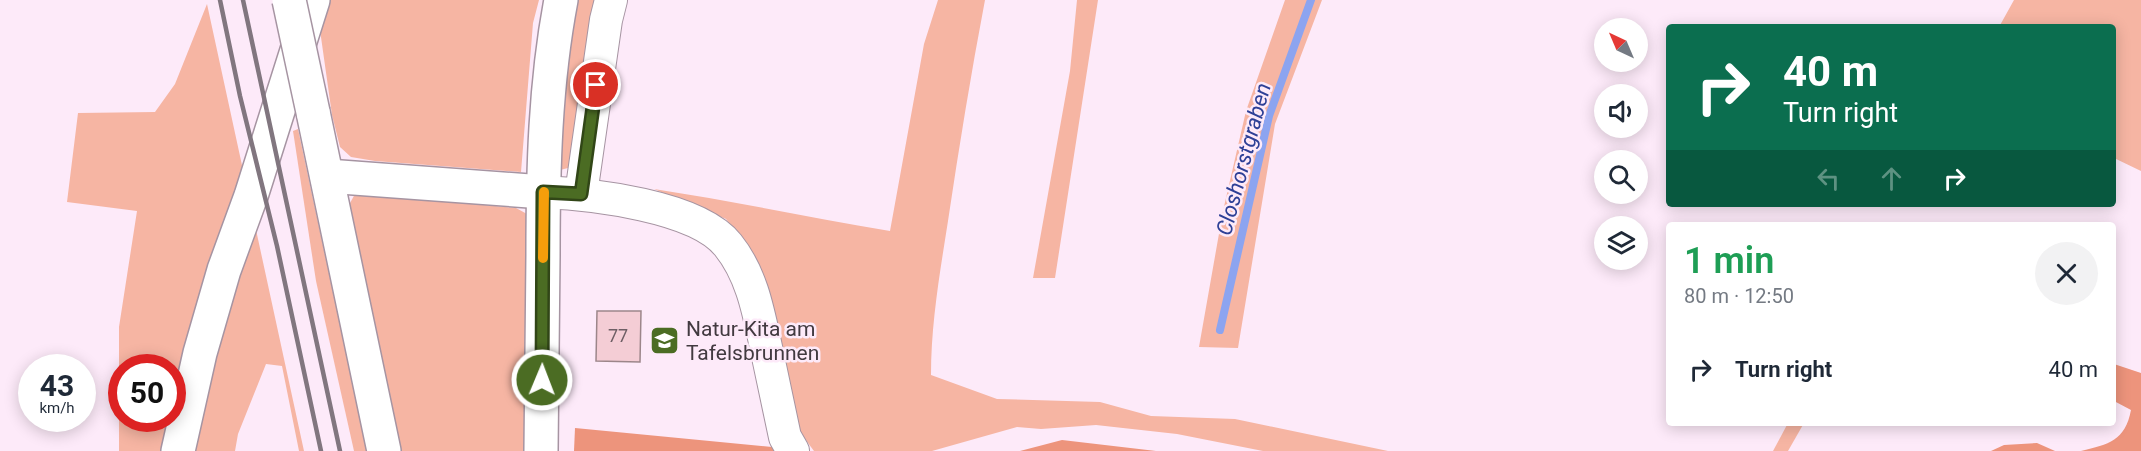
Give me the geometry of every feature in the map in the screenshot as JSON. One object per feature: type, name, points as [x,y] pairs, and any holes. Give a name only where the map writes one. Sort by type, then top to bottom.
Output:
[{"type":"main road","points":[[289,0],[384,451]]},
{"type":"main road","points":[[178,451],[195,374],[224,270],[251,196],[313,0]]},
{"type":"main road","points":[[541,451],[543,192],[546,118],[561,0]]},
{"type":"main road","points":[[327,176],[543,192]]},
{"type":"lane","points":[[581,194],[610,0]]},
{"type":"lane","points":[[543,192],[581,194],[678,215],[703,224],[727,244],[744,269],[755,299],[786,437],[794,451]]},
{"type":"shaded area","points":[[327,0],[539,0],[533,23],[521,172],[375,161],[351,157],[340,147],[332,115],[319,23]]},
{"type":"shaded area","points":[[572,0],[600,0],[576,144],[568,168],[560,170],[564,39]]},
{"type":"shaded area","points":[[938,0],[985,0],[939,278],[931,375],[997,399],[1100,402],[1151,416],[1235,419],[1388,451],[1263,451],[1177,434],[1096,425],[1041,429],[1017,427],[932,451],[814,451],[799,431],[752,253],[726,219],[654,189],[890,231],[924,44]]},
{"type":"shaded area","points":[[1077,0],[1098,0],[1055,278],[1033,278],[1070,71]]},
{"type":"shaded area","points":[[1285,0],[1322,0],[1275,124],[1238,348],[1199,347],[1223,211],[1246,111]]},
{"type":"shaded area","points":[[2014,0],[2141,0],[2141,171],[2116,159],[2116,24],[2001,24]]},
{"type":"shaded area","points":[[207,4],[304,451],[299,451],[282,366],[266,364],[238,434],[235,451],[119,451],[119,432],[186,432],[186,354],[119,354],[119,327],[137,211],[67,202],[78,113],[155,112],[175,84]]},
{"type":"shaded area","points":[[298,129],[367,451],[354,451],[316,281],[293,131]]},
{"type":"shaded area","points":[[356,192],[516,208],[527,214],[528,451],[401,451],[349,205]]},
{"type":"shaded area","points":[[2116,365],[2141,373],[2141,451],[2081,451],[2114,440],[2125,428],[2131,410],[2116,402]]},
{"type":"shaded area","points":[[1786,426],[1802,426],[1788,451],[1773,451]]},
{"type":"shaded area","points":[[575,428],[772,447],[776,451],[574,451]]},
{"type":"shaded area","points":[[1062,440],[1156,451],[1020,451]]},
{"type":"shaded area","points":[[2037,443],[2055,451],[1991,451],[2004,445]]},
{"type":"building","points":[[597,311],[641,311],[640,362],[596,361]]},
{"type":"waterway","name":"Closhorstgraben","points":[[1220,330],[1269,116],[1311,0]]},
{"type":"railway","points":[[220,0],[240,96],[277,246],[321,451]]},
{"type":"railway","points":[[243,0],[340,451]]},
{"type":"slow traffic","points":[[543,258],[544,192]]},
{"type":"place","name":"Natur-Kita am Tafelsbrunnen","points":[[665,341]]},
{"type":"route","points":[[542,380],[543,192],[581,194],[596,85]]}]
